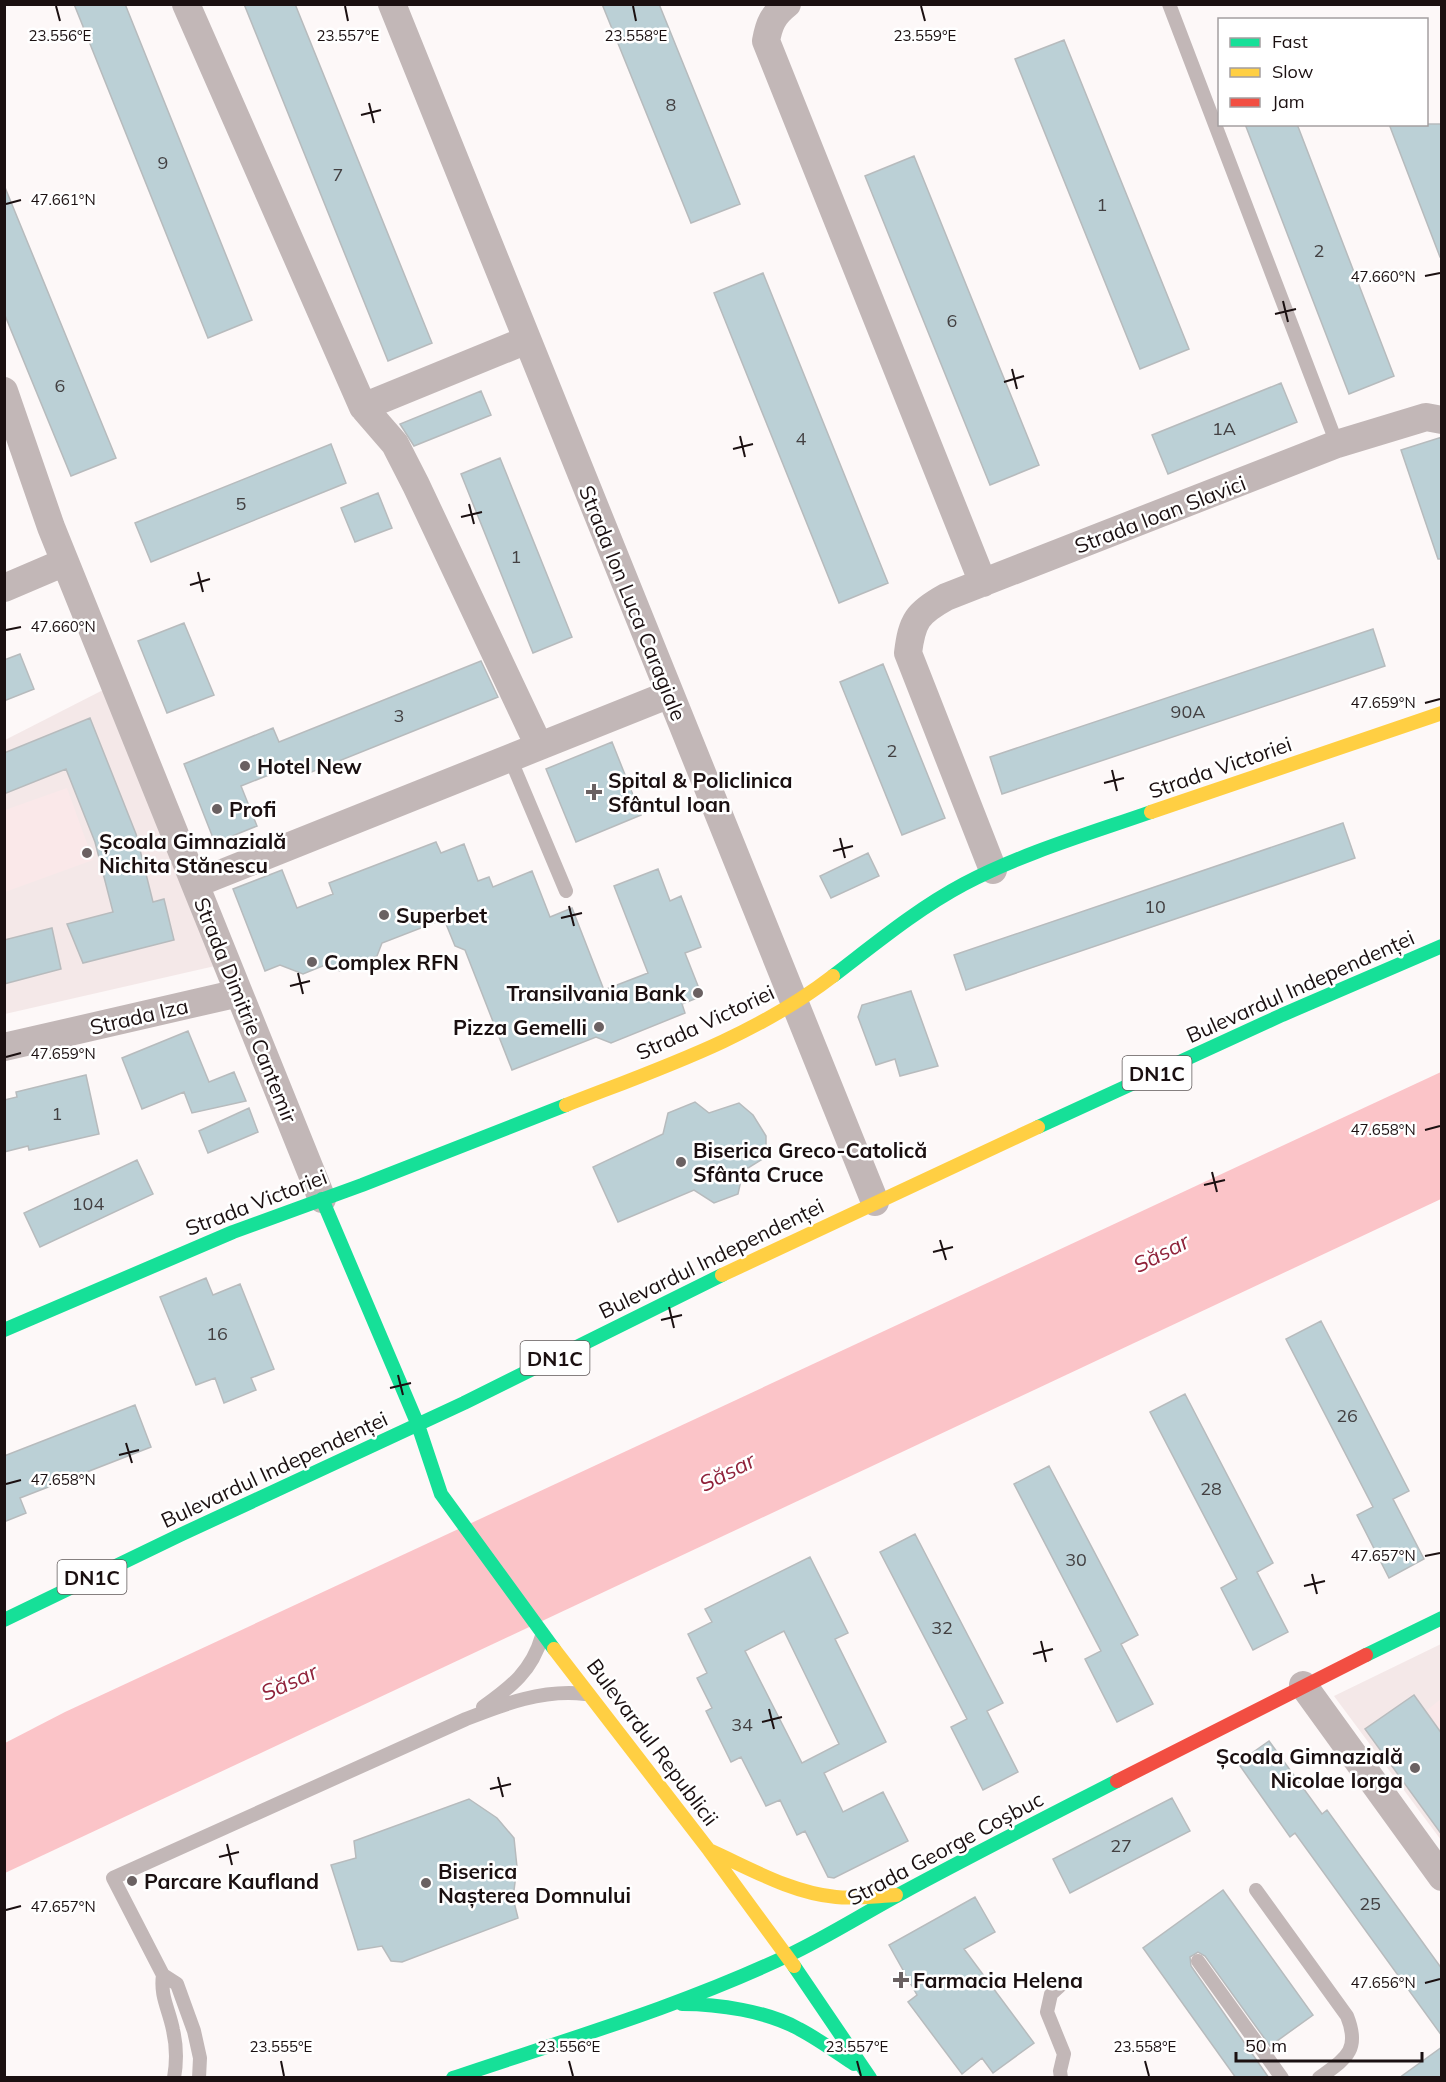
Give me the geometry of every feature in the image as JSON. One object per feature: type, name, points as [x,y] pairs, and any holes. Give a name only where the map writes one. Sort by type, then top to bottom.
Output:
[{"type":"street","points":[[186,4],[363,407],[394,444],[416,485],[539,746]]},
{"type":"street","name":"Strada Ion Luca Caragiale","points":[[392,4],[875,1202]]},
{"type":"street","points":[[787,4],[775,13],[768,26],[766,41],[983,583]]},
{"type":"street","points":[[363,407],[527,340]]},
{"type":"street","name":"Strada Dimitrie Cantemir","points":[[6,398],[65,562],[322,1199],[418,1425]]},
{"type":"street","name":"Strada Ioan Slavici","points":[[993,870],[908,653],[911,629],[926,608],[946,597],[1337,444],[1426,417],[1442,420]]},
{"type":"street","points":[[4,588],[65,562]]},
{"type":"street","points":[[195,884],[670,694]]},
{"type":"street","name":"Strada Victoriei","points":[[4,1330],[233,1232],[699,1053],[760,1024],[823,984],[906,920],[962,885],[993,870],[1067,841],[1442,713]]},
{"type":"street","name":"Bulevardul Independenței","points":[[4,1620],[180,1535],[418,1425],[692,1289],[875,1202],[1282,1015],[1442,946]]},
{"type":"street","name":"Strada Iza","points":[[4,1047],[239,993]]},
{"type":"street","name":"Bulevardul Republicii","points":[[418,1425],[441,1494],[460,1523],[542,1634],[709,1850],[787,1956],[867,2074]]},
{"type":"street","name":"Strada George Coșbuc","points":[[453,2078],[671,2004],[787,1956],[831,1934],[898,1895],[1304,1685],[1442,1618]]},
{"type":"street","points":[[1304,1685],[1442,1877]]},
{"type":"street","points":[[709,1850],[790,1886],[812,1893],[830,1897],[898,1895]]},
{"type":"street","points":[[671,2004],[711,2004],[764,2016],[798,2028],[867,2074]]},
{"type":"lane","points":[[1169,4],[1337,444]]},
{"type":"lane","points":[[510,758],[566,891]]},
{"type":"lane","points":[[466,1719],[510,1688],[527,1668],[538,1650],[542,1634]]},
{"type":"lane","points":[[199,2077],[200,2058],[194,2031],[177,1984],[163,1975],[113,1878],[466,1719],[525,1698],[570,1692],[590,1695]]},
{"type":"lane","points":[[1256,1890],[1347,2016],[1352,2027],[1354,2039],[1351,2050],[1344,2059],[1319,2078]]},
{"type":"lane","points":[[1198,1961],[1282,2078]]},
{"type":"lane","points":[[163,1975],[161,1990],[173,2029],[177,2054],[174,2078]]},
{"type":"lane","points":[[1061,2078],[1060,2071],[1064,2054],[1047,2012],[1051,1994],[1064,1982]]},
{"type":"lane","points":[[500,2062],[506,2078]]},
{"type":"shaded area","name":"Școala Gimnazială Nichita Stănescu","points":[[103,690],[215,966],[5,1014],[5,740]]},
{"type":"shaded area","points":[[67,788],[93,860],[5,892],[5,810]]},
{"type":"shaded area","name":"Școala Gimnazială Nicolae Iorga","points":[[1441,1644],[1441,1840],[1334,1696]]},
{"type":"shaded area","points":[[1441,1699],[1441,1731],[1427,1710]]},
{"type":"water","name":"Săsar","points":[[1441,1072],[1441,1199],[5,1873],[5,1743],[65,1712]]},
{"type":"building","points":[[74,4],[125,4],[252,320],[208,338]]},
{"type":"building","points":[[244,4],[295,4],[432,343],[388,361]]},
{"type":"building","points":[[602,4],[659,4],[740,204],[691,223]]},
{"type":"building","points":[[1064,40],[1189,349],[1140,369],[1015,59]]},
{"type":"building","points":[[1442,124],[1442,257],[1440,257],[1390,126]]},
{"type":"building","points":[[1246,126],[1298,126],[1394,376],[1349,394]]},
{"type":"building","points":[[914,156],[1039,465],[990,485],[865,176]]},
{"type":"building","points":[[4,185],[116,458],[71,476],[4,313]]},
{"type":"building","points":[[763,273],[888,583],[839,603],[714,293]]},
{"type":"building","points":[[1281,383],[1297,422],[1168,474],[1152,435]]},
{"type":"building","points":[[481,391],[491,415],[414,446],[400,424]]},
{"type":"building","points":[[1442,437],[1442,559],[1438,559],[1401,450]]},
{"type":"building","points":[[331,444],[346,483],[151,562],[135,523]]},
{"type":"building","points":[[500,458],[572,637],[533,653],[461,474]]},
{"type":"building","points":[[378,493],[392,528],[355,542],[341,508]]},
{"type":"building","points":[[184,623],[214,695],[167,713],[138,641]]},
{"type":"building","points":[[1373,629],[1385,666],[1002,794],[990,757]]},
{"type":"building","points":[[20,654],[34,689],[4,701],[4,660]]},
{"type":"building","points":[[481,661],[498,697],[309,773],[304,761],[241,786],[257,826],[215,843],[184,764],[273,728],[279,742]]},
{"type":"building","points":[[883,664],[945,818],[902,835],[840,682]]},
{"type":"building","points":[[90,718],[136,834],[153,902],[164,899],[174,940],[83,963],[67,924],[113,912],[95,842],[66,769],[4,794],[4,753]]},
{"type":"building","name":"Spital & Policlinica Sfântul Ioan","points":[[612,742],[641,815],[576,842],[546,769]]},
{"type":"building","points":[[1343,823],[1355,858],[966,990],[954,955]]},
{"type":"building","points":[[436,842],[441,853],[464,844],[478,881],[489,877],[493,887],[532,871],[550,917],[572,908],[604,990],[648,973],[614,886],[658,869],[670,901],[681,896],[701,947],[685,953],[702,996],[682,1004],[685,1013],[611,1043],[596,1037],[512,1070],[465,950],[455,946],[444,919],[382,943],[377,956],[340,971],[325,965],[303,974],[280,965],[265,971],[233,889],[282,870],[297,908],[333,894],[329,883]]},
{"type":"building","points":[[868,853],[879,876],[831,898],[820,876]]},
{"type":"building","points":[[52,928],[61,969],[4,984],[4,940]]},
{"type":"building","points":[[911,991],[938,1066],[900,1076],[895,1059],[876,1065],[858,1017],[862,1005]]},
{"type":"building","points":[[188,1031],[209,1082],[234,1072],[246,1101],[192,1113],[184,1092],[142,1109],[122,1058]]},
{"type":"building","points":[[86,1075],[99,1134],[29,1150],[28,1146],[4,1152],[4,1100],[17,1097],[16,1092]]},
{"type":"building","name":"Biserica Greco-Catolică Sfânta Cruce","points":[[695,1102],[709,1113],[739,1103],[753,1115],[766,1136],[766,1157],[743,1171],[738,1194],[714,1203],[694,1190],[618,1222],[593,1167],[663,1134],[668,1113]]},
{"type":"building","points":[[249,1108],[258,1132],[208,1153],[199,1131]]},
{"type":"building","points":[[137,1160],[153,1194],[40,1247],[24,1213]]},
{"type":"building","points":[[206,1278],[213,1295],[240,1284],[274,1369],[251,1378],[256,1390],[224,1403],[215,1378],[196,1385],[160,1297]]},
{"type":"building","points":[[1321,1321],[1409,1491],[1393,1499],[1424,1559],[1389,1578],[1357,1515],[1373,1507],[1286,1339]]},
{"type":"building","points":[[1185,1394],[1273,1563],[1257,1572],[1288,1632],[1253,1650],[1221,1588],[1237,1579],[1150,1412]]},
{"type":"building","points":[[135,1405],[151,1447],[20,1498],[26,1513],[4,1522],[4,1456]]},
{"type":"building","points":[[1049,1466],[1138,1635],[1121,1644],[1153,1704],[1117,1722],[1085,1659],[1101,1651],[1014,1484]]},
{"type":"building","points":[[915,1534],[1003,1703],[987,1711],[1018,1772],[983,1790],[951,1727],[967,1719],[880,1552]]},
{"type":"building","points":[[810,1557],[848,1633],[835,1639],[886,1742],[824,1773],[843,1812],[883,1792],[908,1841],[834,1878],[828,1877],[805,1831],[797,1835],[780,1800],[766,1806],[741,1757],[731,1762],[706,1711],[712,1708],[697,1678],[707,1673],[688,1634],[712,1622],[705,1609]],"holes":[[[784,1631],[839,1744],[802,1763],[745,1651]]]},
{"type":"building","points":[[1414,1695],[1442,1734],[1442,1835],[1365,1729]]},
{"type":"building","points":[[1269,1741],[1322,1814],[1327,1810],[1442,1969],[1442,2036],[1295,1833],[1290,1837],[1238,1763]]},
{"type":"building","points":[[1172,1798],[1190,1831],[1070,1893],[1053,1859]]},
{"type":"building","name":"Biserica Nașterea Domnului","points":[[469,1799],[497,1818],[514,1838],[517,1867],[513,1898],[518,1918],[402,1962],[391,1961],[382,1946],[358,1950],[331,1865],[356,1858],[354,1841]]},
{"type":"building","points":[[1223,1890],[1313,2015],[1270,2046],[1205,1956],[1198,1952],[1190,1957],[1191,1966],[1269,2078],[1236,2078],[1143,1948]]},
{"type":"building","points":[[975,1897],[995,1932],[964,1949],[1034,2043],[993,2073],[982,2058],[962,2074],[908,2002],[917,1995],[889,1945]]},
{"type":"building","points":[[1442,2047],[1442,2078],[1399,2078]]},
{"type":"traffic: fast","points":[[833,976],[913,916],[964,884],[1032,853],[1151,812]]},
{"type":"traffic: fast","points":[[1038,1127],[1282,1015],[1442,946]]},
{"type":"traffic: fast","points":[[4,1330],[233,1232],[362,1185],[566,1105]]},
{"type":"traffic: fast","points":[[322,1199],[418,1425],[441,1494],[554,1649]]},
{"type":"traffic: fast","points":[[4,1620],[464,1403],[722,1275]]},
{"type":"traffic: fast","points":[[1366,1655],[1442,1618]]},
{"type":"traffic: fast","points":[[453,2078],[623,2021],[748,1973],[803,1948],[927,1879],[1117,1781]]},
{"type":"traffic: fast","points":[[794,1966],[870,2078]]},
{"type":"traffic: fast","points":[[682,2004],[726,2007],[772,2018],[806,2033],[854,2064]]},
{"type":"traffic: slow","points":[[1151,812],[1442,713]]},
{"type":"traffic: slow","points":[[566,1105],[704,1050],[738,1034],[803,998],[833,976]]},
{"type":"traffic: slow","points":[[722,1275],[1038,1127]]},
{"type":"traffic: slow","points":[[554,1649],[709,1850],[794,1966]]},
{"type":"traffic: slow","points":[[711,1851],[772,1879],[820,1895],[851,1898],[896,1895]]},
{"type":"traffic: jam","points":[[1117,1781],[1366,1655]]},
{"type":"place","name":"Hotel New","points":[[245,766]]},
{"type":"place","name":"Spital & Policlinica Sfântul Ioan","points":[[594,792]]},
{"type":"place","name":"Profi","points":[[217,809]]},
{"type":"place","name":"Școala Gimnazială Nichita Stănescu","points":[[87,853]]},
{"type":"place","name":"Superbet","points":[[384,915]]},
{"type":"place","name":"Complex RFN","points":[[312,962]]},
{"type":"place","name":"Transilvania Bank","points":[[698,993]]},
{"type":"place","name":"Pizza Gemelli","points":[[599,1027]]},
{"type":"place","name":"Biserica Greco-Catolică Sfânta Cruce","points":[[681,1162]]},
{"type":"place","name":"Școala Gimnazială Nicolae Iorga","points":[[1415,1768]]},
{"type":"place","name":"Parcare Kaufland","points":[[132,1881]]},
{"type":"place","name":"Biserica Nașterea Domnului","points":[[426,1883]]},
{"type":"place","name":"Farmacia Helena","points":[[901,1980]]}]
